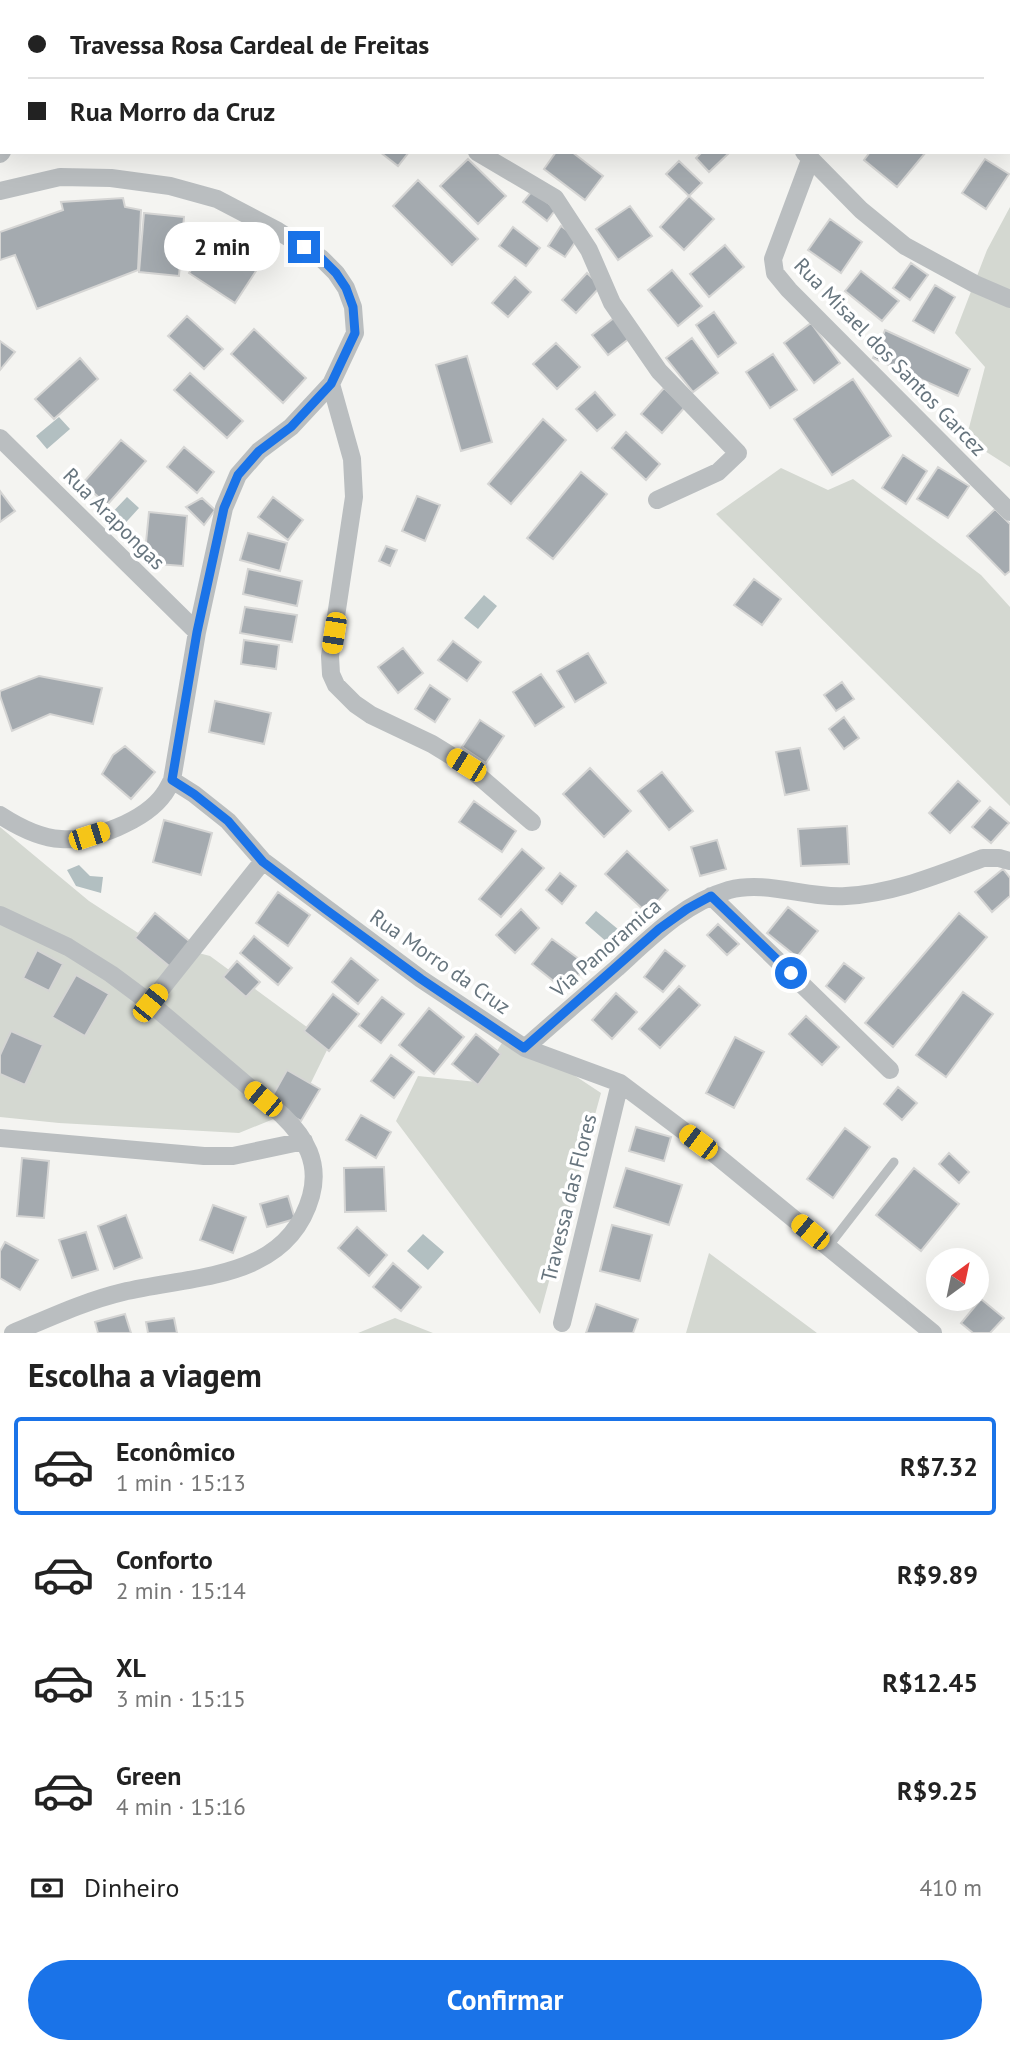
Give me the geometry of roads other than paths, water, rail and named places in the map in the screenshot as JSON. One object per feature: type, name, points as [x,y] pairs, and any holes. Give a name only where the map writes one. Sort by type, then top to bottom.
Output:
[{"type":"street","points":[[480,154],[555,198],[589,250],[612,303],[659,371],[738,453],[718,472],[657,500]]},
{"type":"street","points":[[807,156],[861,211],[905,246],[975,284],[1010,299]]},
{"type":"street","name":"Rua Misael dos Santos Garcez","points":[[807,156],[773,259],[775,273],[1010,512]]},
{"type":"street","points":[[0,191],[60,177],[111,178],[170,186],[217,199],[278,231],[328,266],[346,288],[353,307],[355,333],[331,384],[291,427],[259,451],[238,475],[224,508],[197,632],[172,780],[164,795],[150,809],[125,824],[89,836],[62,840],[41,835],[0,815]]},
{"type":"street","points":[[331,384],[352,459],[354,497],[330,656],[331,674],[336,685],[370,715],[432,744],[466,765],[533,822]]},
{"type":"street","name":"Rua Arapongas","points":[[0,438],[197,632]]},
{"type":"street","name":"Rua Morro da Cruz","points":[[172,780],[228,821],[263,862],[410,971],[524,1048],[620,1083],[717,1156],[933,1333]]},
{"type":"street","name":"Via Panoramica","points":[[524,1048],[659,929],[711,896],[733,889],[767,888],[843,897],[890,891],[983,858],[1010,861]]},
{"type":"street","points":[[150,1003],[263,862]]},
{"type":"street","points":[[711,896],[890,1070]]},
{"type":"street","points":[[0,915],[68,947],[150,1003],[282,1115],[304,1141],[311,1157],[315,1181],[307,1209],[292,1234],[269,1256],[228,1273],[124,1292],[78,1306],[13,1333]]},
{"type":"street","name":"Travessa das Flores","points":[[562,1323],[620,1083]]},
{"type":"street","points":[[0,1138],[204,1156],[233,1156],[304,1141]]},
{"type":"lane","points":[[828,1247],[894,1162]]}]
